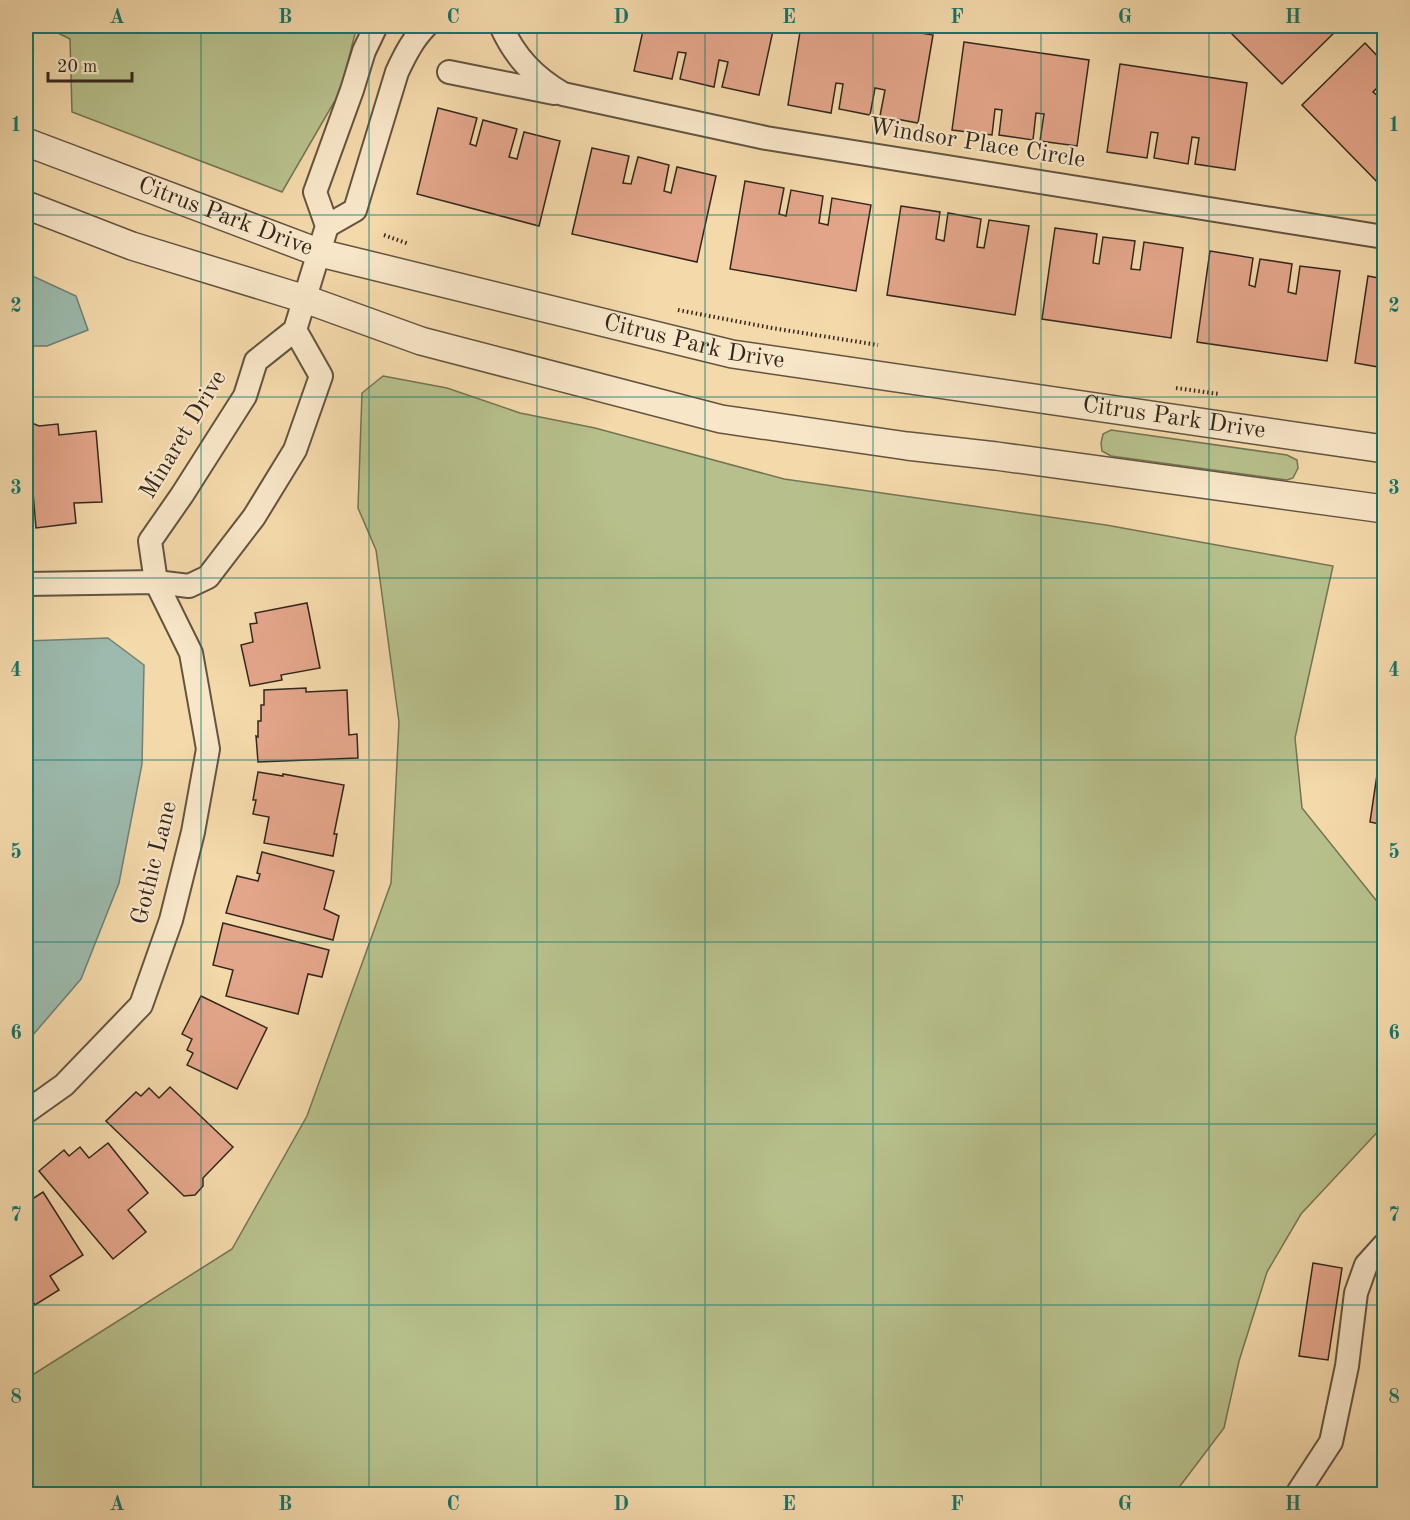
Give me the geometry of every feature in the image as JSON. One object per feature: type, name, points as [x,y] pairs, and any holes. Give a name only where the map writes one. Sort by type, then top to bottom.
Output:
[{"type":"street","points":[[26,584],[156,582],[189,586],[208,577],[254,517],[295,450],[321,376],[295,330],[327,226],[315,192],[364,51],[376,26]]},
{"type":"street","points":[[327,226],[356,210],[397,72],[406,52],[418,33],[426,26]]},
{"type":"street","name":"Windsor Place Circle","points":[[488,80],[509,72],[512,63],[505,35]]},
{"type":"street","name":"Windsor Place Circle","points":[[505,35],[526,67],[543,82],[563,94]]},
{"type":"street","name":"Windsor Place Circle","points":[[449,72],[766,138],[1384,237]]},
{"type":"street","name":"Citrus Park Drive","points":[[26,142],[320,253],[732,354],[1384,449]]},
{"type":"street","name":"Citrus Park Drive","points":[[26,205],[132,246],[305,299],[421,341],[721,419],[907,447],[996,456],[1384,509]]},
{"type":"street","name":"Minaret Drive","points":[[156,582],[150,541],[182,495],[244,396],[256,361],[295,330]]},
{"type":"street","name":"Gothic Lane","points":[[26,1112],[64,1086],[141,1005],[171,920],[193,832],[207,749],[191,653],[156,582]]},
{"type":"street","points":[[1297,1494],[1331,1442],[1347,1366],[1356,1293],[1366,1265],[1384,1245]]},
{"type":"path","points":[[384,235],[417,246]]},
{"type":"path","points":[[674,309],[772,328],[888,346]]},
{"type":"path","points":[[1174,388],[1221,394]]},
{"type":"green space","points":[[44,26],[357,26],[340,92],[282,192],[72,112],[70,39]]},
{"type":"green space","points":[[383,376],[447,388],[520,413],[595,428],[784,479],[1106,525],[1333,566],[1295,738],[1302,808],[1384,910],[1384,1125],[1301,1214],[1267,1272],[1239,1361],[1224,1428],[1174,1494],[26,1494],[26,1379],[232,1249],[307,1116],[391,883],[399,722],[376,550],[358,508],[362,393]]},
{"type":"green space","points":[[1111,430],[1287,455],[1297,460],[1298,468],[1293,478],[1287,480],[1111,456],[1102,451],[1101,443],[1103,434]]},
{"type":"shaded area","points":[[26,273],[76,296],[88,330],[47,346],[26,346]]},
{"type":"shaded area","points":[[108,638],[144,665],[142,764],[119,883],[81,979],[26,1043],[26,641]]},
{"type":"building","points":[[644,26],[774,26],[759,95],[722,87],[728,62],[719,60],[714,87],[680,79],[686,53],[678,52],[672,79],[634,71]]},
{"type":"building","points":[[801,26],[880,26],[933,35],[918,123],[880,116],[885,90],[875,88],[870,115],[839,109],[843,84],[836,83],[831,113],[788,105]]},
{"type":"building","points":[[1224,26],[1341,26],[1282,84]]},
{"type":"building","points":[[964,42],[1089,60],[1077,146],[1040,141],[1044,114],[1036,113],[1033,140],[999,135],[1002,110],[995,109],[992,135],[952,130]]},
{"type":"building","points":[[1365,43],[1384,63],[1384,81],[1373,92],[1378,96],[1384,90],[1384,189],[1302,105]]},
{"type":"building","points":[[1120,64],[1247,83],[1235,170],[1195,164],[1199,138],[1192,137],[1188,164],[1154,158],[1158,133],[1151,132],[1147,158],[1107,152]]},
{"type":"building","points":[[438,108],[477,118],[470,144],[476,146],[483,120],[517,129],[509,157],[517,159],[524,132],[560,141],[539,226],[417,194]]},
{"type":"building","points":[[592,148],[629,156],[623,183],[631,184],[638,157],[669,165],[664,191],[671,193],[677,167],[716,176],[697,262],[572,234]]},
{"type":"building","points":[[745,181],[784,188],[779,214],[786,216],[791,190],[823,196],[819,223],[828,225],[832,198],[871,205],[856,291],[730,269]]},
{"type":"building","points":[[901,206],[940,212],[936,239],[944,241],[948,213],[981,219],[977,247],[984,248],[989,220],[1029,226],[1015,315],[887,295]]},
{"type":"building","points":[[1055,228],[1097,234],[1093,263],[1099,264],[1103,237],[1135,241],[1131,269],[1140,270],[1144,242],[1183,248],[1171,338],[1042,319]]},
{"type":"building","points":[[1210,251],[1253,258],[1249,285],[1255,287],[1260,259],[1292,264],[1288,292],[1296,294],[1300,266],[1340,271],[1327,361],[1197,342]]},
{"type":"building","points":[[1368,276],[1384,279],[1384,368],[1355,363]]},
{"type":"building","points":[[27,421],[39,426],[58,424],[59,435],[96,431],[102,502],[74,503],[76,523],[36,528]]},
{"type":"building","points":[[307,603],[320,668],[281,675],[282,680],[250,686],[241,645],[253,642],[250,624],[257,623],[255,613]]},
{"type":"building","points":[[306,688],[306,692],[347,690],[349,735],[357,734],[358,758],[258,762],[256,736],[258,737],[258,721],[261,721],[261,705],[264,705],[264,690]]},
{"type":"building","points":[[1382,741],[1384,741],[1384,825],[1370,822]]},
{"type":"building","points":[[258,772],[344,785],[334,834],[337,834],[333,856],[264,843],[269,817],[253,814]]},
{"type":"building","points":[[262,852],[334,871],[324,909],[339,916],[333,940],[226,913],[237,876],[258,881],[260,874],[257,873]]},
{"type":"building","points":[[223,923],[329,950],[322,977],[308,974],[298,1014],[226,996],[233,970],[213,965]]},
{"type":"building","points":[[201,996],[267,1028],[237,1089],[187,1065],[193,1053],[187,1050],[192,1039],[182,1034]]},
{"type":"building","points":[[170,1087],[233,1147],[203,1178],[203,1186],[195,1195],[184,1196],[106,1121],[136,1092],[141,1096],[149,1088],[159,1098]]},
{"type":"building","points":[[108,1143],[148,1193],[128,1210],[146,1232],[113,1259],[39,1171],[64,1150],[69,1156],[80,1147],[89,1158]]},
{"type":"building","points":[[43,1192],[83,1255],[50,1276],[59,1290],[35,1305],[26,1291],[26,1211],[32,1206],[29,1201]]},
{"type":"building","points":[[1313,1263],[1342,1268],[1328,1360],[1299,1356]]}]
